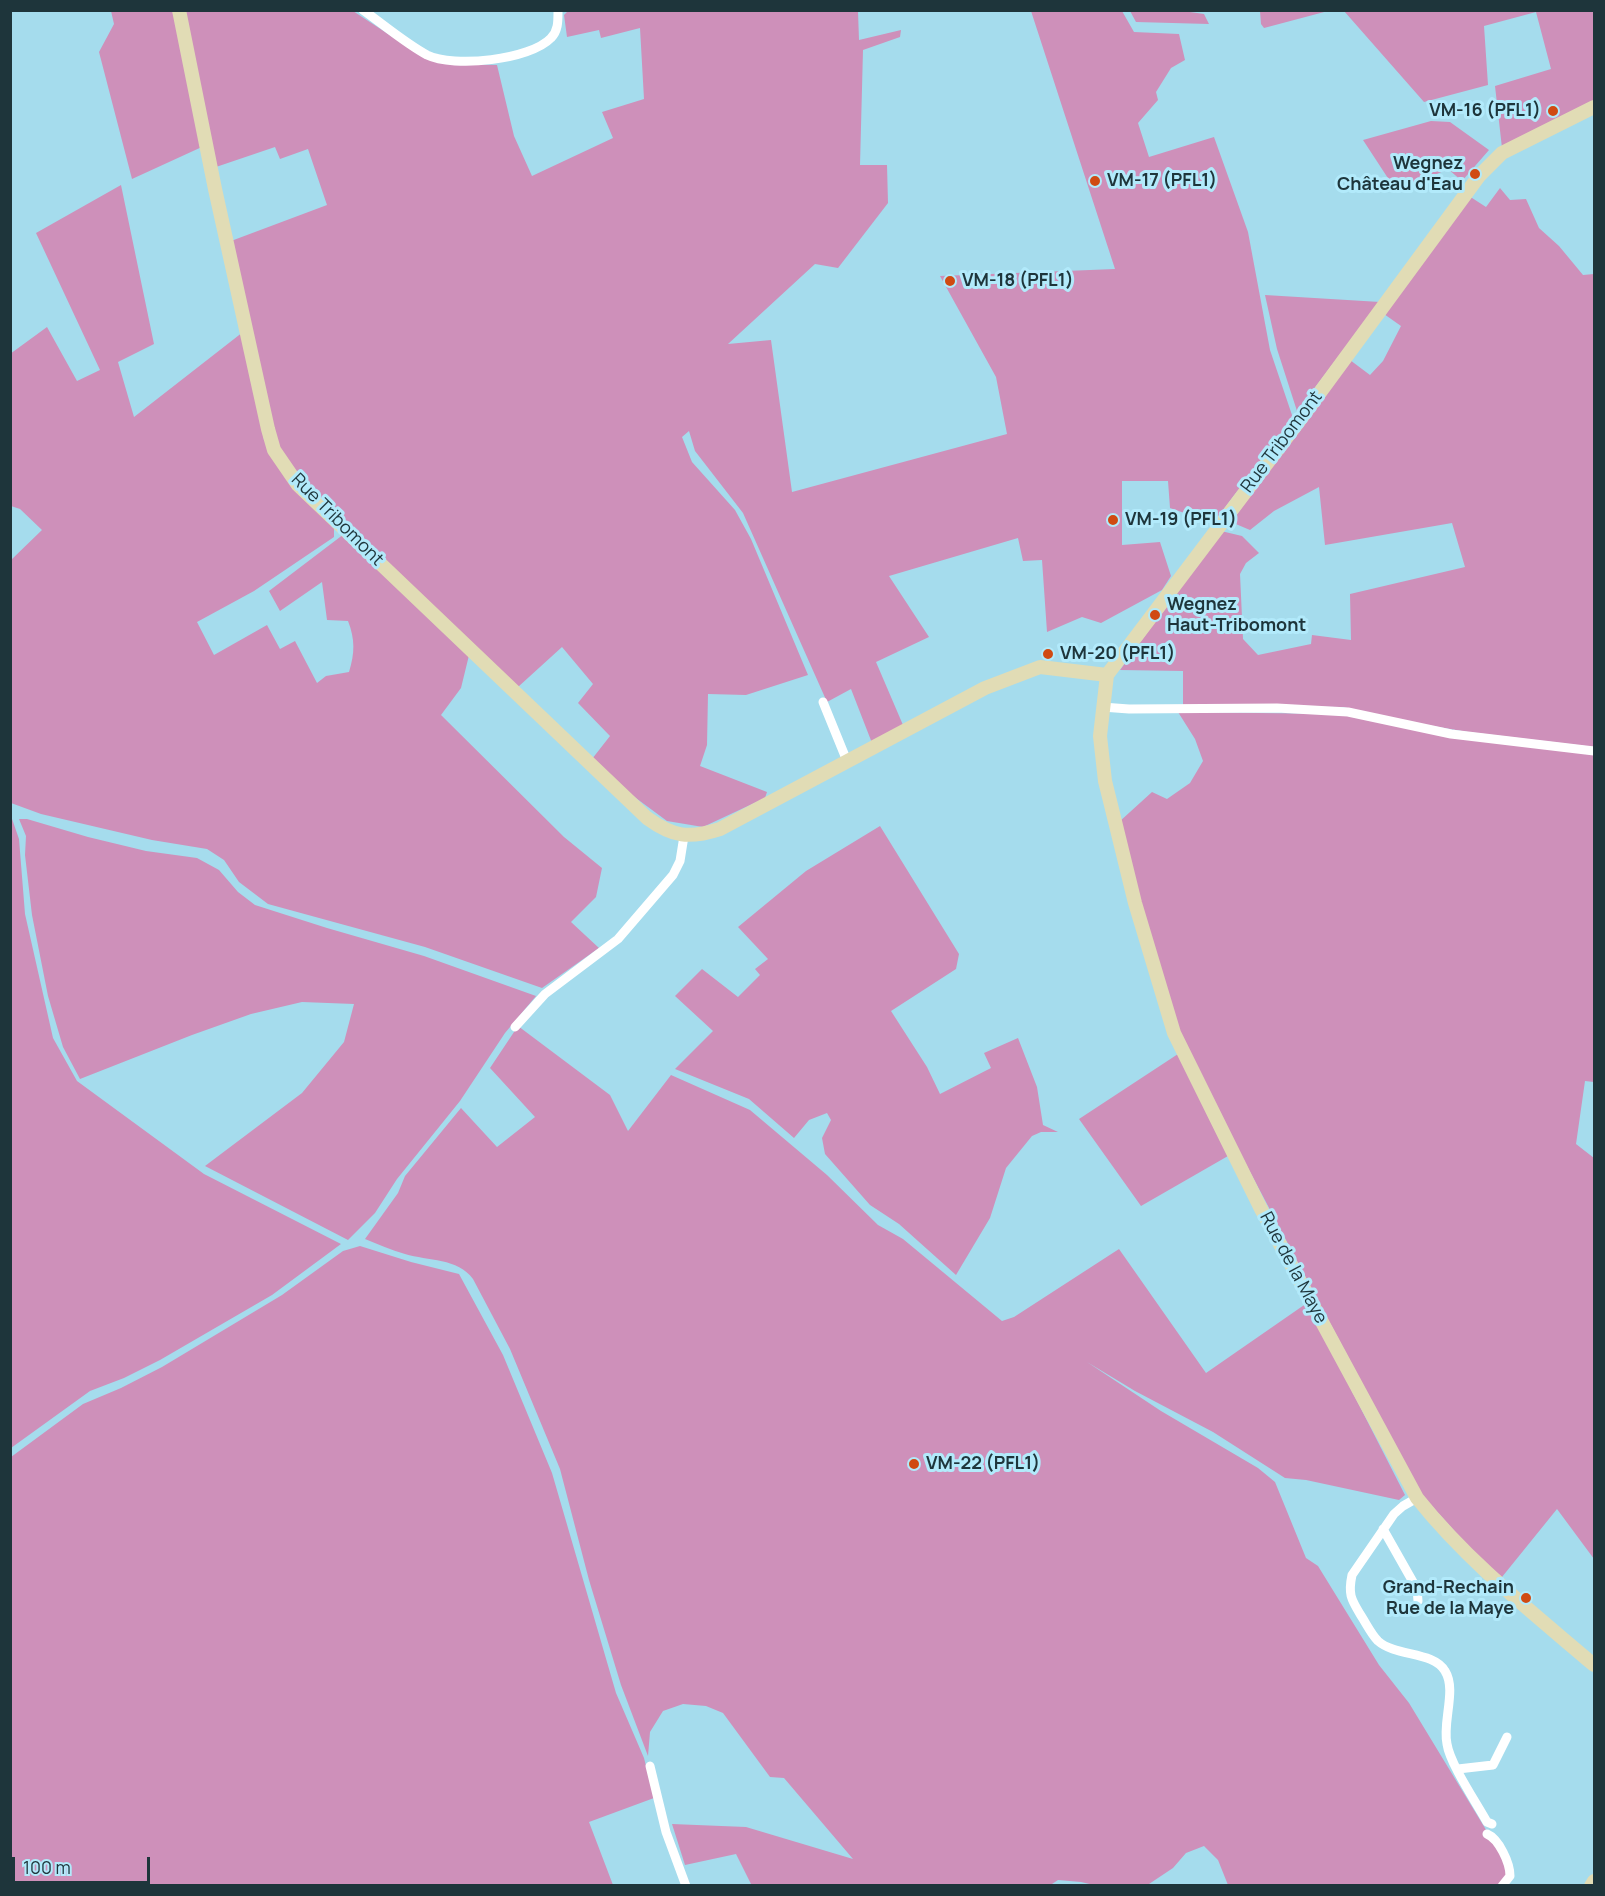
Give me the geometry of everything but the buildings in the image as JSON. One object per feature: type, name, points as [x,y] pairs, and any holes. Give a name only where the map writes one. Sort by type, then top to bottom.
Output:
[{"type":"street","name":"Rue Tribomont","points":[[179,10],[215,189],[263,410],[274,450],[298,485],[647,818],[662,828],[684,836]]},
{"type":"street","points":[[363,10],[428,55],[457,62],[494,60],[540,46],[557,28],[558,12]]},
{"type":"street","name":"Rue Tribomont","points":[[1107,675],[1306,412],[1479,176],[1502,153],[1594,107]]},
{"type":"street","points":[[515,1027],[545,994],[618,939],[673,875],[680,861],[684,836],[701,835],[720,829],[985,687],[1040,667],[1107,675]]},
{"type":"street","name":"Rue de la Maye","points":[[1107,675],[1100,736],[1110,801],[1136,903],[1174,1033],[1261,1209],[1417,1498],[1437,1524],[1475,1563],[1594,1665]]},
{"type":"street","points":[[823,702],[847,761]]},
{"type":"street","points":[[1102,706],[1129,709],[1277,708],[1347,712],[1451,734],[1594,751]]},
{"type":"street","points":[[1417,1498],[1403,1506],[1383,1529],[1352,1575],[1351,1598],[1378,1641],[1389,1648],[1438,1663],[1445,1671],[1449,1683],[1446,1741],[1449,1754],[1487,1822],[1492,1824]]},
{"type":"street","points":[[1383,1529],[1417,1589],[1418,1601]]},
{"type":"street","points":[[1458,1769],[1493,1765],[1507,1737]]},
{"type":"street","points":[[650,1766],[666,1832],[686,1886]]},
{"type":"street","points":[[1487,1834],[1494,1839],[1508,1863],[1510,1876],[1502,1886]]},
{"type":"street","points":[[1591,1886],[1594,1881]]},
{"type":"shaded area","points":[[1176,10],[1204,14],[1209,24],[1136,22],[1130,11]]},
{"type":"shaded area","points":[[1260,10],[1328,11],[1264,28],[1261,24]]},
{"type":"shaded area","points":[[111,11],[174,11],[204,146],[132,179],[99,52],[114,24]]},
{"type":"shaded area","points":[[185,11],[353,11],[408,47],[446,64],[497,65],[514,136],[532,176],[613,138],[602,112],[644,99],[640,28],[601,38],[599,30],[567,37],[564,15],[568,11],[858,11],[859,40],[901,30],[900,37],[863,50],[860,165],[887,165],[888,203],[838,268],[815,264],[728,344],[771,340],[792,492],[1007,434],[996,377],[940,276],[1115,269],[1031,11],[1122,11],[1134,32],[1179,34],[1185,60],[1171,68],[1156,92],[1158,100],[1138,123],[1149,157],[1214,137],[1248,232],[1270,350],[1293,418],[1213,523],[1170,508],[1168,481],[1122,481],[1122,545],[1160,542],[1171,576],[1162,590],[1101,623],[1082,617],[1047,632],[1042,560],[1023,561],[1018,538],[889,576],[929,637],[876,662],[903,725],[872,743],[851,689],[827,702],[743,513],[695,451],[689,431],[682,437],[692,462],[735,510],[751,539],[808,675],[746,695],[708,694],[707,745],[700,766],[767,792],[765,798],[703,827],[667,821],[625,790],[592,759],[610,736],[578,703],[593,684],[562,647],[518,687],[472,643],[461,688],[441,715],[564,837],[602,868],[596,897],[571,922],[599,948],[542,988],[425,947],[268,904],[239,882],[224,860],[207,849],[152,840],[41,814],[11,803],[11,560],[42,530],[20,509],[11,506],[10,354],[47,327],[77,381],[100,370],[36,233],[121,185],[154,344],[118,362],[134,417],[243,332],[264,440],[334,527],[334,537],[254,591],[197,622],[214,655],[267,625],[280,649],[295,641],[317,683],[326,676],[349,672],[351,665],[353,640],[348,621],[327,620],[322,582],[280,611],[269,591],[344,534],[297,479],[275,439],[231,241],[327,205],[308,149],[280,159],[275,147],[216,167]]},
{"type":"shaded area","points":[[1344,11],[1594,11],[1594,102],[1502,148],[1495,86],[1551,69],[1536,12],[1484,26],[1488,85],[1424,102]]},
{"type":"shaded area","points":[[1431,121],[1450,122],[1489,150],[1462,181],[1448,169],[1397,192],[1363,140]]},
{"type":"shaded area","points":[[1500,188],[1510,200],[1526,199],[1539,228],[1559,246],[1583,275],[1594,274],[1594,747],[1468,732],[1403,721],[1343,707],[1183,706],[1183,671],[1120,670],[1221,531],[1242,536],[1259,553],[1246,563],[1240,574],[1243,639],[1258,655],[1311,644],[1312,635],[1351,640],[1350,594],[1465,567],[1452,523],[1325,545],[1319,487],[1274,511],[1250,530],[1231,522],[1350,360],[1370,375],[1383,361],[1401,326],[1384,314],[1469,196],[1486,207]]},
{"type":"shaded area","points":[[1265,295],[1380,302],[1297,411],[1277,349]]},
{"type":"shaded area","points":[[1178,712],[1338,714],[1594,754],[1594,1082],[1585,1081],[1576,1144],[1594,1158],[1594,1559],[1557,1509],[1502,1577],[1478,1557],[1420,1493],[1186,1051],[1169,1004],[1119,822],[1152,792],[1167,799],[1190,783],[1203,761],[1195,739]]},
{"type":"shaded area","points":[[11,816],[19,839],[25,914],[53,1038],[77,1081],[204,1174],[341,1244],[272,1295],[160,1360],[124,1378],[90,1391],[11,1448]]},
{"type":"shaded area","points":[[19,819],[27,819],[146,851],[197,858],[219,870],[238,892],[255,905],[424,956],[536,996],[505,1033],[460,1101],[397,1179],[375,1213],[348,1240],[205,1166],[302,1093],[344,1042],[354,1004],[302,1002],[251,1014],[80,1079],[63,1047],[48,996],[32,915],[25,855],[26,836]]},
{"type":"shaded area","points":[[880,826],[959,954],[956,969],[891,1011],[927,1067],[940,1094],[991,1068],[984,1053],[1018,1038],[1037,1087],[1043,1125],[1058,1132],[1041,1132],[1032,1136],[1006,1168],[990,1218],[956,1275],[899,1224],[870,1205],[825,1154],[822,1138],[831,1120],[827,1113],[809,1120],[794,1138],[749,1099],[675,1069],[713,1031],[675,996],[702,969],[738,997],[760,975],[755,969],[768,959],[738,927],[806,871]]},
{"type":"shaded area","points":[[518,1026],[610,1095],[628,1131],[671,1075],[750,1110],[827,1175],[878,1225],[903,1239],[1002,1321],[1014,1317],[1119,1249],[1206,1373],[1307,1303],[1405,1495],[1399,1500],[1306,1480],[1285,1478],[1213,1432],[1135,1391],[1087,1362],[1161,1411],[1258,1468],[1275,1482],[1306,1558],[1318,1566],[1379,1665],[1409,1703],[1508,1866],[1506,1878],[1500,1886],[1228,1885],[1218,1860],[1204,1846],[1186,1853],[1173,1868],[1146,1886],[1094,1885],[1058,1880],[1049,1886],[1036,1884],[1034,1886],[752,1886],[736,1854],[685,1865],[672,1824],[746,1827],[853,1859],[784,1778],[770,1777],[723,1713],[706,1706],[683,1704],[663,1711],[650,1732],[648,1756],[621,1685],[589,1580],[560,1469],[510,1349],[473,1279],[467,1272],[451,1264],[405,1254],[365,1239],[398,1193],[405,1176],[461,1108],[497,1147],[535,1117],[490,1068]]},
{"type":"shaded area","points":[[1178,1054],[1228,1156],[1141,1206],[1079,1119]]},
{"type":"shaded area","points":[[360,1246],[459,1274],[503,1355],[552,1473],[616,1693],[644,1758],[654,1798],[589,1822],[613,1885],[11,1886],[11,1457],[83,1404],[162,1367],[282,1295],[343,1251]]},
{"type":"place","name":"VM-16 (PFL1)","points":[[1553,111]]},
{"type":"place","name":"Wegnez Château d'Eau","points":[[1475,174]]},
{"type":"place","name":"VM-17 (PFL1)","points":[[1095,181]]},
{"type":"place","name":"VM-18 (PFL1)","points":[[950,281]]},
{"type":"place","name":"VM-19 (PFL1)","points":[[1113,520]]},
{"type":"place","name":"Wegnez Haut-Tribomont","points":[[1155,615]]},
{"type":"place","name":"VM-20 (PFL1)","points":[[1048,654]]},
{"type":"place","name":"VM-22 (PFL1)","points":[[914,1464]]},
{"type":"place","name":"Grand-Rechain Rue de la Maye","points":[[1526,1598]]}]
